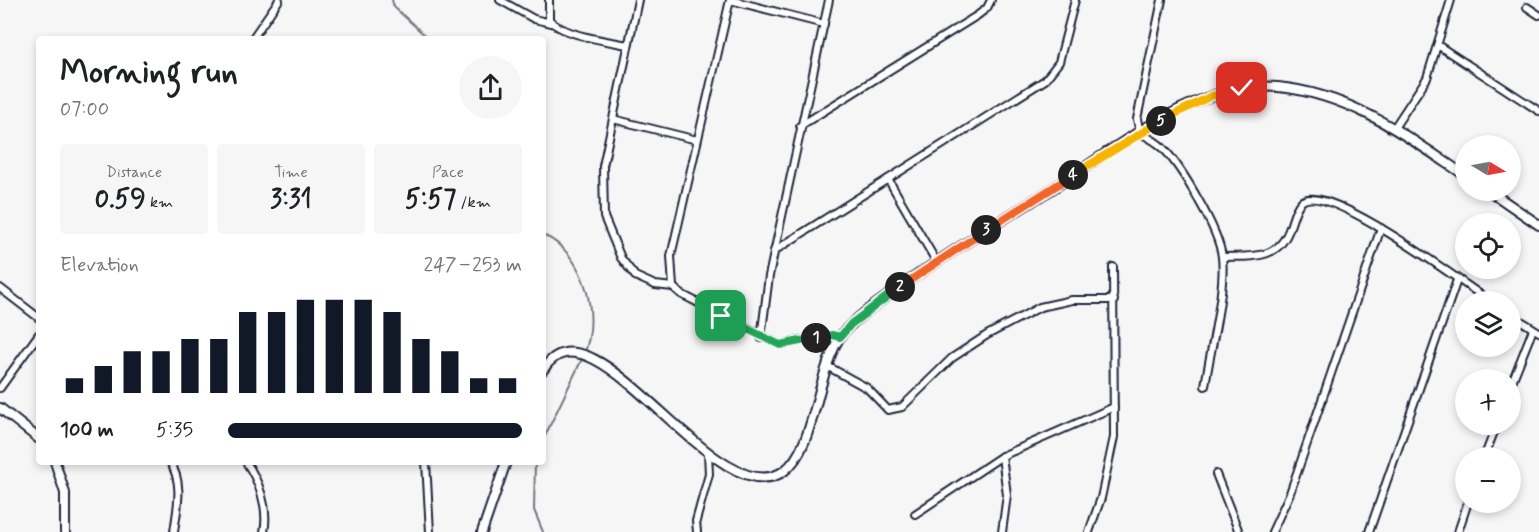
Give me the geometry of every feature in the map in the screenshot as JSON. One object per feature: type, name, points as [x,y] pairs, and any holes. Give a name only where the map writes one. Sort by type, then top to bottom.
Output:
[{"type":"street","points":[[254,36],[279,0]]},
{"type":"street","points":[[500,0],[534,19],[551,23],[574,33],[628,45]]},
{"type":"street","points":[[549,0],[548,12],[551,23]]},
{"type":"street","points":[[638,0],[603,166],[604,217],[621,258],[635,276],[655,285],[673,287],[761,338],[780,345],[832,335],[840,337]]},
{"type":"street","points":[[673,287],[671,256],[730,0],[824,24]]},
{"type":"street","points":[[761,338],[774,251],[829,0]]},
{"type":"street","points":[[800,126],[978,15],[987,8],[991,0]]},
{"type":"street","points":[[774,251],[1045,80],[1059,62],[1075,0]]},
{"type":"street","points":[[1140,134],[1137,119],[1162,0]]},
{"type":"street","points":[[1394,128],[1427,78],[1452,0]]},
{"type":"street","points":[[1527,7],[1539,15]]},
{"type":"street","points":[[1439,46],[1539,111]]},
{"type":"street","points":[[546,367],[558,353],[567,351],[598,362],[637,390],[728,468],[750,476],[772,476],[784,471],[804,440],[840,337],[866,312],[936,261],[1180,110],[1211,96],[1242,88],[1276,87],[1339,100],[1394,128],[1455,169]]},
{"type":"street","points":[[613,119],[697,140]]},
{"type":"street","points":[[1140,134],[1155,140],[1164,148],[1184,176],[1210,226],[1222,257],[1222,276],[1205,386]]},
{"type":"street","points":[[888,179],[936,261]]},
{"type":"street","points":[[1222,257],[1258,256],[1273,251],[1283,244],[1297,207],[1303,200],[1315,197],[1349,209],[1455,278]]},
{"type":"street","points":[[1504,201],[1539,225]]},
{"type":"street","points":[[1272,532],[1290,493],[1380,228]]},
{"type":"street","points":[[1089,532],[1111,458],[1114,407],[1113,267]]},
{"type":"street","points":[[1369,532],[1457,279],[1475,291]]},
{"type":"street","points":[[0,288],[36,316]]},
{"type":"street","points":[[828,366],[867,388],[888,410],[896,410],[902,407],[952,358],[987,335],[1040,307],[1072,300],[1114,300]]},
{"type":"street","points":[[1518,369],[1536,331],[1521,321]]},
{"type":"street","points":[[0,388],[36,338]]},
{"type":"street","points":[[915,514],[1002,456],[1114,407]]},
{"type":"street","points":[[0,408],[36,437]]},
{"type":"street","points":[[697,532],[696,521],[709,474],[708,453]]},
{"type":"street","points":[[1002,456],[1007,495],[1002,532]]},
{"type":"street","points":[[56,465],[65,493],[65,532]]},
{"type":"street","points":[[172,465],[177,472],[180,492],[174,532]]},
{"type":"street","points":[[248,465],[258,480],[266,523],[264,532]]},
{"type":"street","points":[[426,465],[430,532]]},
{"type":"street","points":[[482,532],[505,465]]},
{"type":"street","points":[[1216,474],[1239,532]]},
{"type":"street","points":[[1458,532],[1464,513]]},
{"type":"waterway","points":[[392,0],[394,7],[426,36]]},
{"type":"waterway","points":[[546,237],[557,243],[569,255],[585,286],[591,321],[584,354]]},
{"type":"waterway","points":[[546,434],[582,359]]},
{"type":"waterway","points":[[535,465],[534,510],[543,532]]},
{"type":"route","points":[[721,316],[780,345],[791,345],[823,336],[840,337],[851,324],[936,261],[1140,134],[1180,110],[1211,96],[1242,88]]}]
